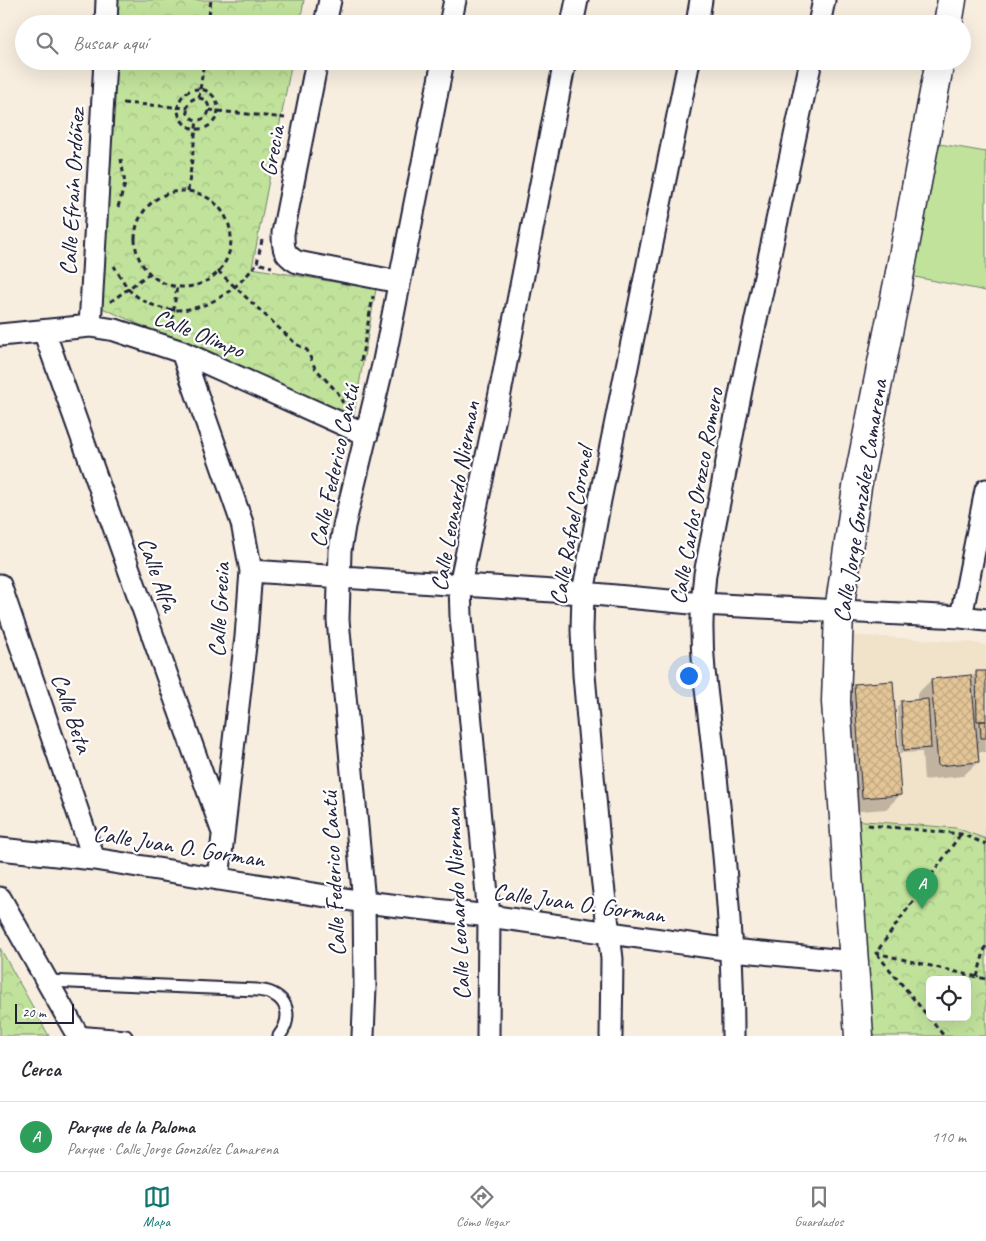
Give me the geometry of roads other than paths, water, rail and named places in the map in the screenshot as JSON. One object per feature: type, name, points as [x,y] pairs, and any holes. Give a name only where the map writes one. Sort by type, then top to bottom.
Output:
[{"type":"street","points":[[106,15],[107,0]]},
{"type":"street","points":[[327,15],[330,0]]},
{"type":"street","points":[[452,15],[455,0]]},
{"type":"street","points":[[574,15],[577,0]]},
{"type":"street","points":[[698,15],[701,0]]},
{"type":"street","points":[[821,15],[824,0]]},
{"type":"street","points":[[950,15],[952,0]]},
{"type":"street","name":"Calle Efraín Ordóñez","points":[[90,326],[104,70]]},
{"type":"street","name":"Grecia","points":[[315,70],[283,233],[284,251],[289,258],[298,262],[399,282]]},
{"type":"street","name":"Calle Federico Cantú","points":[[363,1036],[365,987],[364,902],[338,620],[340,551],[344,526],[384,361],[440,70]]},
{"type":"street","name":"Calle Leonardo Nierman","points":[[488,1036],[488,916],[461,616],[460,585],[563,70]]},
{"type":"street","name":"Calle Rafael Coronel","points":[[611,1036],[612,978],[584,675],[583,594],[687,70]]},
{"type":"street","name":"Calle Carlos Orozco Romero","points":[[732,1036],[732,950],[723,837],[701,637],[702,604],[705,574],[740,394],[809,70]]},
{"type":"street","name":"Calle Jorge González Camarena","points":[[859,1036],[867,955],[836,702],[839,611],[857,487],[938,70]]},
{"type":"street","name":"Calle Olimpo","points":[[0,334],[90,326],[138,336],[182,352],[367,434]]},
{"type":"street","name":"Calle Alfa","points":[[44,331],[224,835]]},
{"type":"street","name":"Calle Grecia","points":[[182,352],[242,524],[251,571],[246,637],[218,879]]},
{"type":"street","points":[[961,617],[986,490]]},
{"type":"street","points":[[251,571],[702,604],[961,617],[986,620]]},
{"type":"street","name":"Calle Beta","points":[[0,585],[94,859]]},
{"type":"street","name":"Calle Juan O. Gorman","points":[[0,849],[94,859],[364,902],[488,916],[732,950],[867,955]]},
{"type":"street","points":[[0,898],[77,1034]]},
{"type":"lane","points":[[48,981],[257,990],[272,993],[282,1000],[288,1020],[279,1036]]},
{"type":"lane","points":[[77,1034],[126,1036]]},
{"type":"place","name":"Parque de la Paloma","points":[[922,909]]}]
